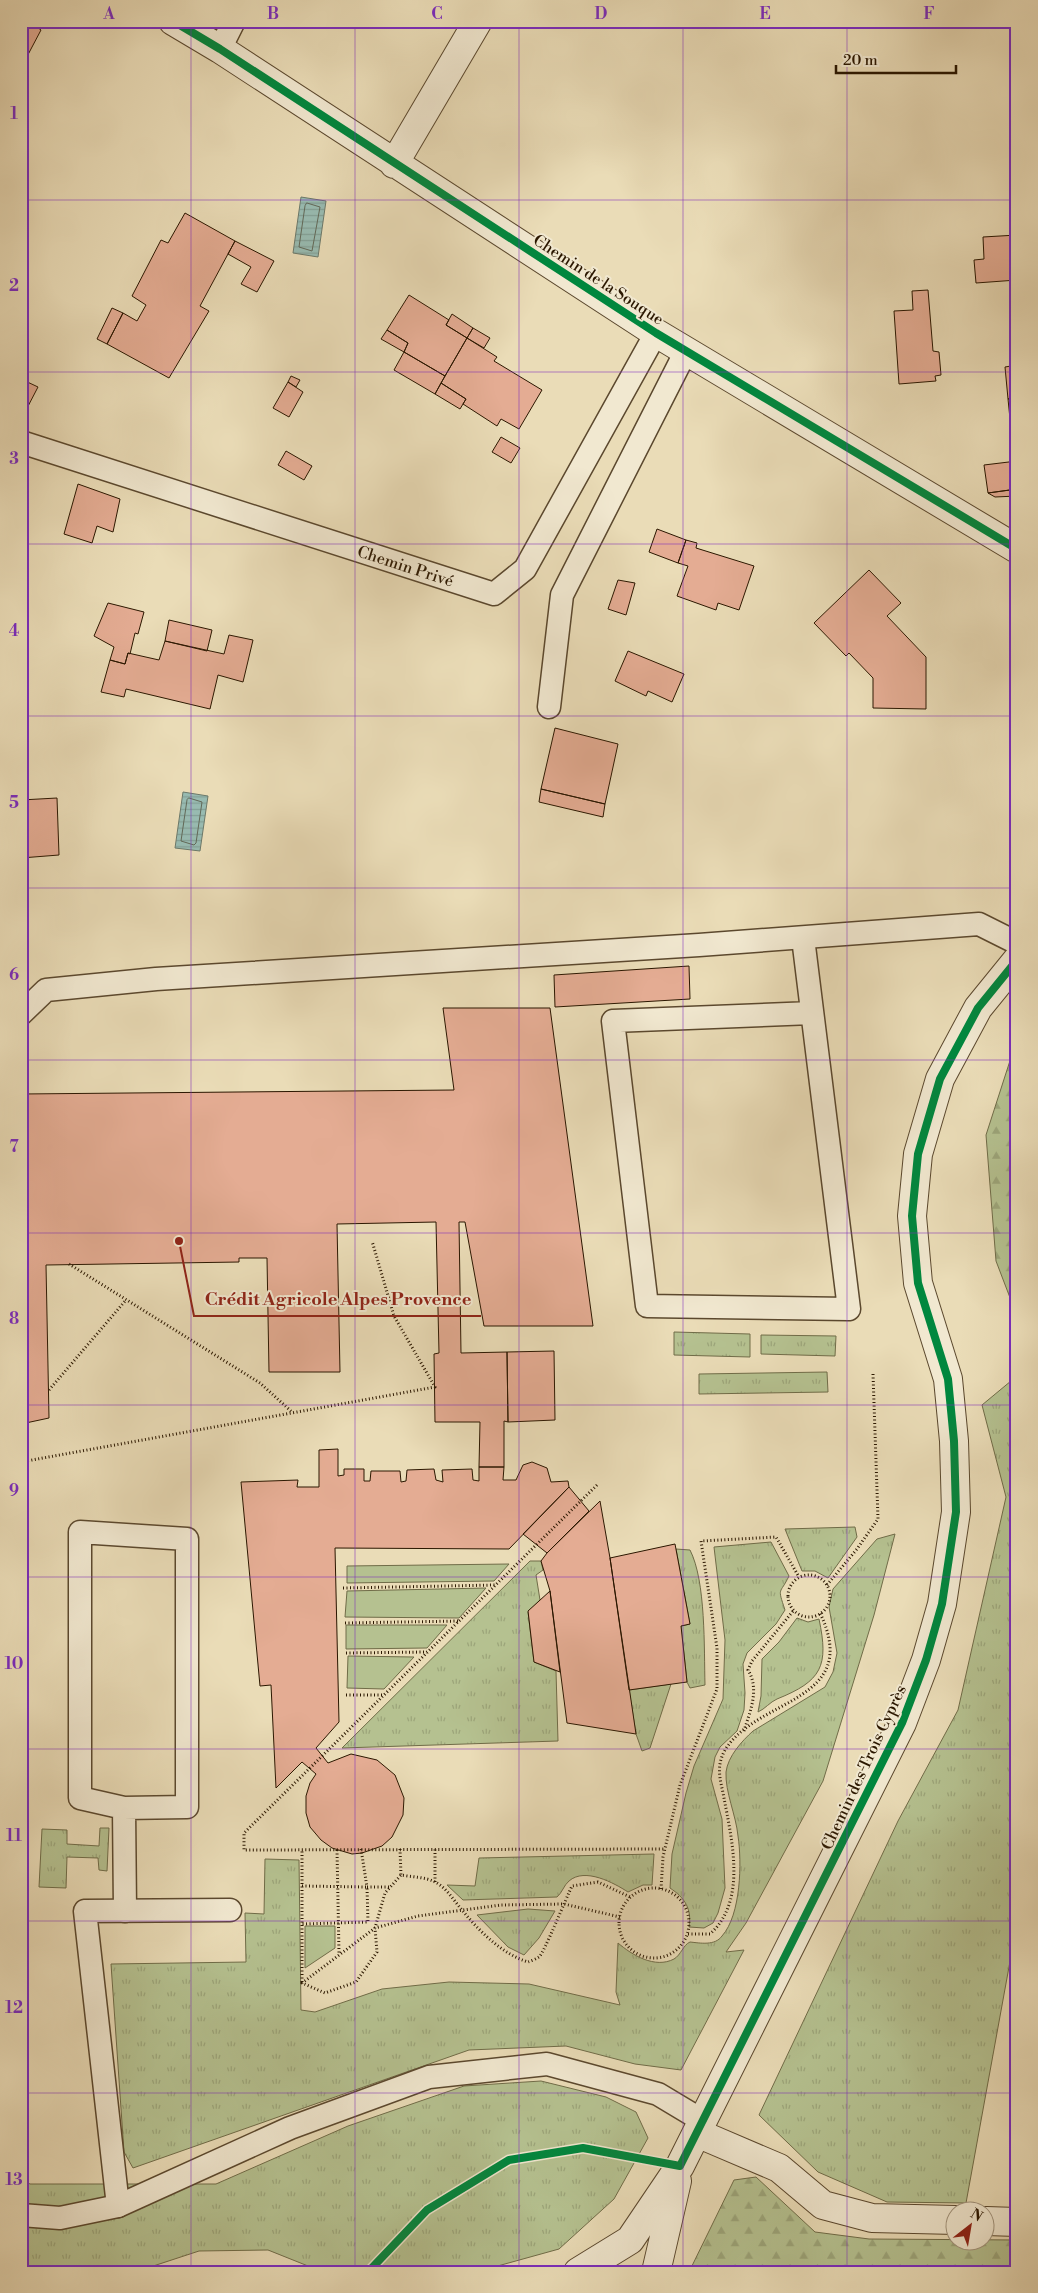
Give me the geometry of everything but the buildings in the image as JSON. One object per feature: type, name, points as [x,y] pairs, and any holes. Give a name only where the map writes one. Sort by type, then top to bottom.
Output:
[{"type":"street","name":"Chemin de la Souque","points":[[173,21],[220,49],[656,333],[1017,549]]},
{"type":"street","points":[[394,164],[478,21]]},
{"type":"street","name":"Chemin des Trois Cyprès","points":[[578,2272],[630,2240],[680,2166],[902,1723],[926,1660],[942,1604],[956,1512],[954,1441],[948,1379],[918,1283],[912,1216],[918,1154],[940,1079],[978,1008],[1017,960]]},
{"type":"street","points":[[700,2127],[779,2168],[823,2205],[872,2218],[946,2220]]},
{"type":"street","name":"Chemin des Trois Cyprès","points":[[656,2272],[680,2166]]},
{"type":"street","points":[[996,2221],[1017,2222]]},
{"type":"lane","points":[[220,49],[234,21]]},
{"type":"lane","name":"Chemin Privé","points":[[21,442],[494,594],[524,569],[656,333]]},
{"type":"lane","points":[[548,707],[562,595],[686,351]]},
{"type":"lane","points":[[21,1014],[46,990],[156,979],[803,938],[979,924],[1017,943]]},
{"type":"lane","points":[[803,938],[849,1309],[647,1306],[612,1021],[812,1013]]},
{"type":"lane","points":[[80,1532],[187,1539],[187,1807],[124,1808],[80,1798],[80,1532]]},
{"type":"lane","points":[[124,1808],[125,1911]]},
{"type":"lane","points":[[118,2206],[85,1911],[230,1910]]},
{"type":"lane","points":[[21,2215],[60,2218],[118,2206],[290,2128],[429,2077],[546,2064],[658,2094],[700,2127]]},
{"type":"path","points":[[21,1462],[435,1387],[394,1316],[372,1241]]},
{"type":"path","points":[[69,1264],[260,1383],[292,1412]]},
{"type":"path","points":[[49,1390],[126,1300]]},
{"type":"path","points":[[827,1586],[878,1519],[873,1374]]},
{"type":"path","points":[[597,1485],[244,1833],[244,1850],[665,1849]]},
{"type":"path","points":[[661,1889],[665,1849],[680,1786],[717,1689],[717,1648],[701,1541],[776,1537],[799,1577]]},
{"type":"path","points":[[812,1575],[819,1578],[827,1586],[829,1600],[820,1613],[810,1617],[802,1616],[794,1610],[788,1600],[790,1587],[799,1577],[812,1575]]},
{"type":"path","points":[[344,1588],[497,1585]]},
{"type":"path","points":[[744,1732],[754,1695],[754,1680],[748,1670],[752,1661],[794,1610]]},
{"type":"path","points":[[688,1934],[710,1934],[721,1924],[730,1904],[734,1857],[723,1794],[719,1783],[719,1770],[725,1751],[744,1732],[814,1688],[827,1668],[831,1644],[820,1613]]},
{"type":"path","points":[[345,1624],[459,1621]]},
{"type":"path","points":[[346,1653],[428,1652]]},
{"type":"path","points":[[346,1695],[384,1695]]},
{"type":"path","points":[[360,1849],[367,1887],[368,1922]]},
{"type":"path","points":[[302,1983],[325,1993],[356,1982],[377,1952],[375,1928],[385,1893],[401,1875],[400,1849]]},
{"type":"path","points":[[434,1882],[435,1849]]},
{"type":"path","points":[[302,1850],[302,1983]]},
{"type":"path","points":[[337,1850],[338,1954]]},
{"type":"path","points":[[401,1875],[434,1882],[453,1898],[462,1910],[499,1946],[514,1957],[528,1962],[540,1956],[572,1886],[598,1882],[630,1897]]},
{"type":"path","points":[[302,1886],[390,1887]]},
{"type":"path","points":[[651,1888],[661,1889],[681,1900],[687,1910],[688,1934],[674,1952],[663,1957],[651,1958],[640,1955],[630,1948],[623,1939],[619,1928],[623,1906],[630,1897],[651,1888]]},
{"type":"path","points":[[302,1983],[375,1928],[418,1916],[500,1905],[564,1904],[620,1917]]},
{"type":"path","points":[[302,1924],[368,1922],[375,1928]]},
{"type":"green space","points":[[1017,1039],[1017,1316],[996,1261],[986,1135]]},
{"type":"green space","points":[[674,1332],[750,1334],[750,1357],[674,1355]]},
{"type":"green space","points":[[761,1335],[836,1336],[835,1356],[761,1354]]},
{"type":"green space","points":[[827,1372],[828,1392],[699,1394],[699,1374]]},
{"type":"green space","points":[[1017,1376],[1017,1923],[967,2200],[946,2200],[946,2203],[887,2202],[818,2172],[759,2115],[898,1821],[958,1710],[1006,1497],[982,1405]]},
{"type":"green space","points":[[855,1527],[857,1537],[828,1578],[815,1571],[802,1571],[785,1529]]},
{"type":"green space","points":[[895,1534],[874,1615],[823,1781],[746,1923],[726,1952],[744,1950],[681,2070],[635,2064],[566,2046],[469,2050],[133,2168],[124,2152],[111,1964],[246,1962],[245,1913],[264,1914],[265,1859],[299,1860],[301,2010],[315,2012],[382,1989],[449,1982],[529,1984],[620,2005],[616,1992],[618,1943],[644,1959],[667,1962],[674,1959],[690,1942],[707,1943],[719,1939],[728,1927],[733,1915],[740,1874],[737,1828],[726,1780],[727,1766],[740,1744],[753,1731],[825,1687],[833,1672],[837,1653],[829,1607],[833,1589],[877,1539]]},
{"type":"green space","points":[[771,1542],[789,1576],[780,1594],[785,1610],[776,1624],[747,1653],[743,1664],[744,1710],[737,1731],[720,1747],[715,1757],[711,1779],[722,1819],[725,1888],[713,1923],[704,1928],[689,1927],[688,1909],[680,1896],[670,1888],[672,1854],[694,1766],[723,1699],[725,1640],[714,1547]]},
{"type":"green space","points":[[676,1549],[690,1550],[695,1563],[702,1597],[705,1685],[690,1688],[687,1682],[681,1626],[690,1624]]},
{"type":"green space","points":[[530,1561],[541,1561],[543,1570],[536,1575],[540,1600],[528,1612],[534,1662],[556,1671],[558,1741],[342,1748]]},
{"type":"green space","points":[[509,1564],[494,1581],[347,1583],[347,1566]]},
{"type":"green space","points":[[486,1588],[459,1618],[345,1617],[347,1591]]},
{"type":"green space","points":[[797,1618],[808,1622],[819,1619],[823,1649],[819,1670],[804,1686],[774,1700],[758,1712],[761,1696],[762,1659],[779,1642]]},
{"type":"green space","points":[[346,1625],[447,1625],[427,1648],[346,1649]]},
{"type":"green space","points":[[348,1656],[414,1657],[384,1689],[347,1688]]},
{"type":"green space","points":[[671,1684],[650,1748],[642,1751],[636,1734],[629,1690]]},
{"type":"green space","points":[[100,1828],[109,1828],[107,1871],[99,1870],[98,1858],[67,1857],[66,1888],[39,1887],[42,1829],[67,1830],[67,1844],[99,1846]]},
{"type":"green space","points":[[654,1854],[652,1885],[643,1885],[628,1892],[607,1881],[591,1876],[576,1877],[569,1881],[557,1897],[463,1900],[447,1885],[475,1886],[479,1858]]},
{"type":"green space","points":[[528,1909],[555,1911],[539,1938],[524,1955],[508,1947],[477,1915]]},
{"type":"green space","points":[[305,1926],[335,1926],[335,1948],[305,1968]]},
{"type":"green space","points":[[541,2081],[606,2097],[636,2112],[648,2138],[614,2199],[559,2249],[476,2272],[323,2272],[268,2250],[199,2251],[135,2272],[21,2272],[21,2179],[30,2184],[216,2184],[348,2126],[464,2086]]},
{"type":"green space","points":[[756,2177],[815,2232],[869,2239],[946,2240],[946,2250],[996,2250],[996,2240],[1017,2240],[1017,2272],[689,2272],[734,2180]]},
{"type":"water","points":[[301,197],[326,201],[318,257],[293,253]]},
{"type":"water","points":[[183,792],[208,796],[200,851],[175,848]]},
{"type":"cycle path","points":[[173,21],[220,49],[656,333],[1017,549]]},
{"type":"cycle path","points":[[368,2272],[427,2210],[509,2160],[583,2148],[680,2166],[902,1723],[926,1660],[942,1604],[956,1512],[954,1441],[948,1379],[918,1283],[912,1216],[918,1154],[940,1079],[978,1008],[1017,960]]},
{"type":"place","name":"Crédit Agricole Alpes Provence","points":[[179,1241]]}]
